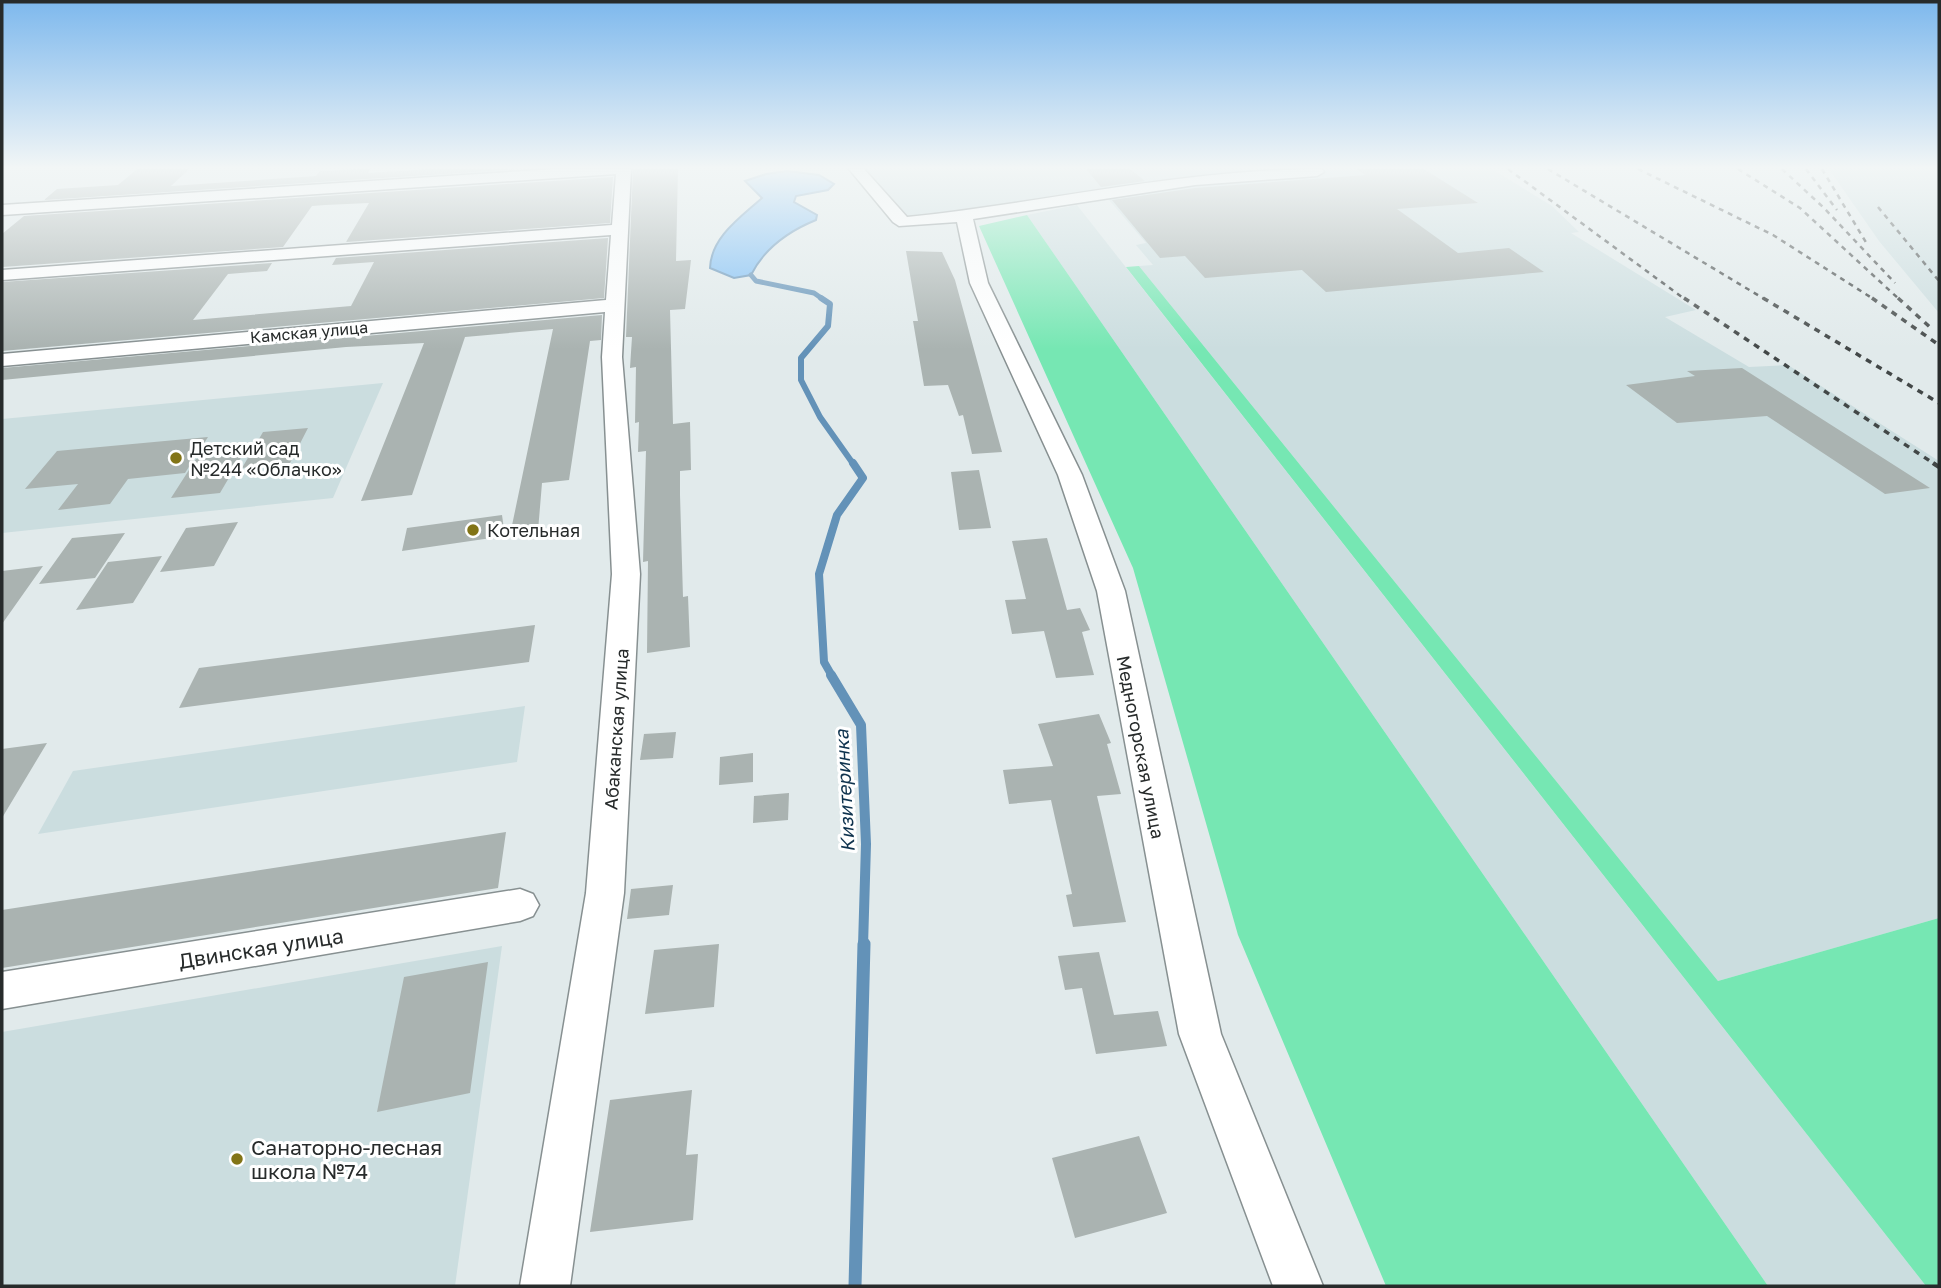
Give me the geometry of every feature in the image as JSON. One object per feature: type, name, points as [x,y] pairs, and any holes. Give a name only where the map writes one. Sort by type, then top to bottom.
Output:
[{"type":"street","points":[[2,275],[619,229]]},
{"type":"street","name":"Абаканская улица","points":[[545,1286],[605,893],[626,574],[612,357],[620,229]]},
{"type":"street","name":"Медногорская улица","points":[[967,229],[979,283],[1070,475],[1111,591],[1200,1034],[1298,1286]]},
{"type":"street","name":"Камская улица","points":[[2,360],[617,305]]},
{"type":"street","name":"Двинская улица","points":[[2,991],[520,905]]},
{"type":"shaded area","points":[[1037,229],[1096,229],[1926,1286],[1768,1286]]},
{"type":"shaded area","points":[[1134,229],[1576,229],[1579,232],[1571,233],[1696,310],[1665,317],[1749,367],[1788,365],[1939,461],[1939,918],[1718,981],[1139,266],[1153,265],[1136,245],[1146,243]]},
{"type":"shaded area","points":[[1871,229],[1939,229],[1939,313]]},
{"type":"shaded area","name":"Детский сад №244 «Облачко»","points":[[383,383],[333,498],[2,533],[2,419]]},
{"type":"shaded area","points":[[525,706],[517,762],[38,834],[73,771]]},
{"type":"shaded area","name":"Санаторно-лесная школа №74","points":[[502,946],[455,1286],[2,1286],[2,1032]]},
{"type":"green space","points":[[980,229],[1037,229],[1768,1286],[1386,1286],[1238,935],[1133,568]]},
{"type":"green space","points":[[1139,266],[1718,981],[1939,918],[1939,1286],[1926,1286],[1126,267]]},
{"type":"water","points":[[728,229],[798,229],[770,249],[751,275],[734,278],[710,268],[721,237]]},
{"type":"building","points":[[8,229],[296,229],[283,247],[2,267],[2,234]]},
{"type":"building","points":[[354,229],[525,229],[346,242]]},
{"type":"building","points":[[630,229],[677,229],[676,261],[691,260],[685,309],[670,310],[673,424],[690,422],[691,470],[680,471],[680,495],[683,597],[688,596],[690,647],[647,653],[648,561],[643,562],[646,451],[638,452],[639,422],[635,423],[636,367],[630,368],[632,337],[626,337]]},
{"type":"building","points":[[1136,229],[1425,229],[1458,253],[1509,248],[1544,272],[1326,292],[1302,270],[1205,278],[1185,256],[1160,258]]},
{"type":"building","points":[[608,238],[604,298],[2,351],[2,282],[272,263],[267,271],[228,274],[193,320],[351,306],[374,262],[332,265],[336,258]]},
{"type":"building","points":[[906,251],[942,252],[955,280],[1002,452],[972,454],[963,415],[959,416],[948,385],[924,386],[913,321],[918,321]]},
{"type":"building","points":[[602,315],[601,340],[590,341],[569,480],[542,483],[538,531],[510,535],[553,329],[465,337],[412,495],[361,501],[424,343],[346,347],[2,380],[2,368]]},
{"type":"building","points":[[1742,368],[1930,488],[1885,494],[1767,416],[1677,423],[1626,385],[1695,376],[1687,371]]},
{"type":"building","points":[[308,428],[290,463],[242,468],[263,432]]},
{"type":"building","points":[[208,437],[185,473],[128,479],[110,504],[58,510],[78,484],[25,489],[57,451]]},
{"type":"building","points":[[243,454],[220,493],[171,498],[196,459]]},
{"type":"building","points":[[979,470],[991,528],[959,530],[951,472]]},
{"type":"building","name":"Котельная","points":[[502,515],[505,536],[402,551],[407,528]]},
{"type":"building","points":[[238,522],[214,566],[160,572],[186,528]]},
{"type":"building","points":[[125,533],[95,578],[39,584],[72,538]]},
{"type":"building","points":[[1047,538],[1067,610],[1080,608],[1090,630],[1082,632],[1094,675],[1056,678],[1044,631],[1012,634],[1005,600],[1026,599],[1012,541]]},
{"type":"building","points":[[162,556],[133,603],[76,610],[108,562]]},
{"type":"building","points":[[43,566],[2,624],[2,571]]},
{"type":"building","points":[[535,625],[529,662],[179,708],[199,668]]},
{"type":"building","points":[[1099,714],[1111,743],[1107,744],[1121,794],[1097,796],[1126,922],[1073,927],[1066,895],[1072,894],[1051,800],[1009,804],[1003,770],[1053,766],[1038,724]]},
{"type":"building","points":[[676,732],[673,758],[640,760],[644,734]]},
{"type":"building","points":[[47,743],[2,818],[2,749]]},
{"type":"building","points":[[753,753],[753,782],[719,785],[720,757]]},
{"type":"building","points":[[789,793],[788,820],[753,823],[754,796]]},
{"type":"building","points":[[506,832],[498,888],[2,968],[2,910]]},
{"type":"building","points":[[673,885],[669,915],[627,919],[631,889]]},
{"type":"building","points":[[719,944],[714,1007],[645,1014],[654,950]]},
{"type":"building","points":[[1099,952],[1114,1015],[1158,1011],[1167,1046],[1096,1054],[1082,988],[1065,990],[1058,956]]},
{"type":"building","points":[[488,962],[470,1093],[377,1112],[404,977]]},
{"type":"building","points":[[692,1090],[686,1155],[698,1154],[693,1220],[590,1232],[610,1100]]},
{"type":"building","points":[[1139,1136],[1167,1213],[1075,1238],[1052,1158]]},
{"type":"waterway","name":"Кизитеринка","points":[[751,275],[756,281],[814,293],[824,300]]},
{"type":"waterway","name":"Кизитеринка","points":[[824,300],[830,304],[828,326],[801,358],[801,380],[820,417],[854,465]]},
{"type":"waterway","name":"Кизитеринка","points":[[832,676],[824,662],[819,574],[837,515],[863,478],[853,463]]},
{"type":"waterway","name":"Кизитеринка","points":[[831,675],[861,725],[866,844],[863,946]]},
{"type":"waterway","name":"Кизитеринка","points":[[855,1286],[864,944]]},
{"type":"railway","points":[[1590,229],[1686,300]]},
{"type":"railway","points":[[1648,229],[1766,300]]},
{"type":"railway","points":[[1761,229],[1873,299]]},
{"type":"railway","points":[[1823,229],[1900,300]]},
{"type":"railway","points":[[1844,229],[1895,283]]},
{"type":"railway","points":[[1858,229],[1867,244]]},
{"type":"railway","points":[[1896,229],[1939,281]]},
{"type":"railway","points":[[1684,298],[1936,465]]},
{"type":"railway","points":[[1763,298],[1939,403]]},
{"type":"railway","points":[[1898,298],[1932,329]]},
{"type":"railway","points":[[1873,299],[1939,345]]},
{"type":"place","name":"Детский сад №244 «Облачко»","points":[[176,458]]},
{"type":"place","name":"Котельная","points":[[473,530]]},
{"type":"place","name":"Санаторно-лесная школа №74","points":[[237,1159]]}]
